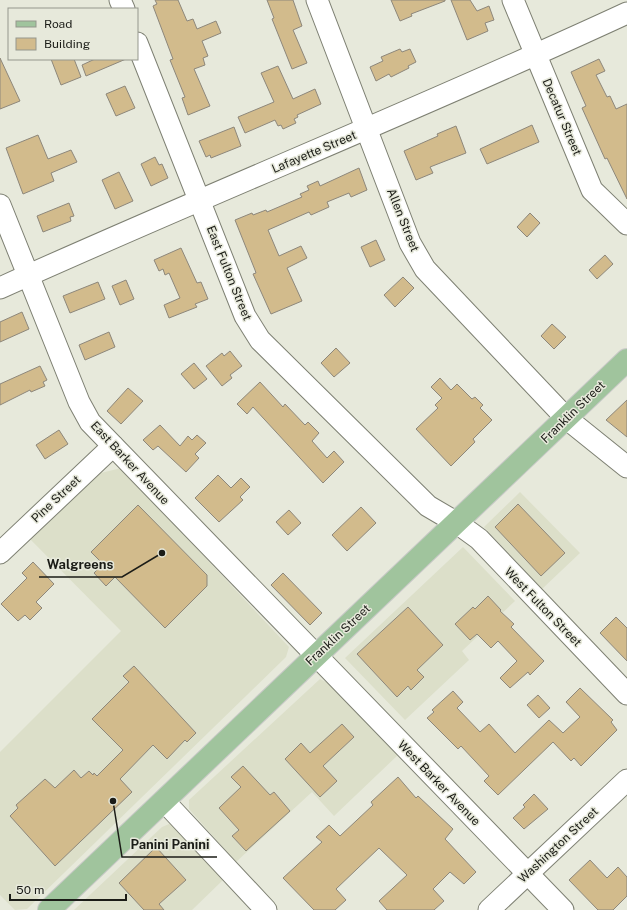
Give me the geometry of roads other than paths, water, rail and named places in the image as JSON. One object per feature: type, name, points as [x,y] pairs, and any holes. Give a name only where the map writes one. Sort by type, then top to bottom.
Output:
[{"type":"main road","name":"Franklin Street","points":[[49,910],[627,360]]},
{"type":"street","name":"Allen Street","points":[[317,0],[410,243],[425,270],[566,418],[627,467]]},
{"type":"street","name":"Decatur Street","points":[[514,0],[592,190],[627,224]]},
{"type":"street","name":"Lafayette Street","points":[[0,288],[201,202],[282,165],[368,130],[627,13]]},
{"type":"street","name":"East Fulton Street","points":[[138,45],[245,316],[260,340],[428,506],[457,523]]},
{"type":"street","name":"East Barker Avenue","points":[[0,205],[79,402],[90,422],[316,656]]},
{"type":"street","name":"Pine Street","points":[[0,553],[113,446]]},
{"type":"street","name":"West Fulton Street","points":[[457,523],[479,539],[627,694]]},
{"type":"street","name":"West Barker Avenue","points":[[316,656],[563,910]]},
{"type":"street","name":"Washington Street","points":[[489,910],[627,780]]},
{"type":"street","points":[[164,801],[266,910]]},
{"type":"place","name":"Walgreens","points":[[162,553]]},
{"type":"place","name":"Panini Panini","points":[[113,801]]}]
